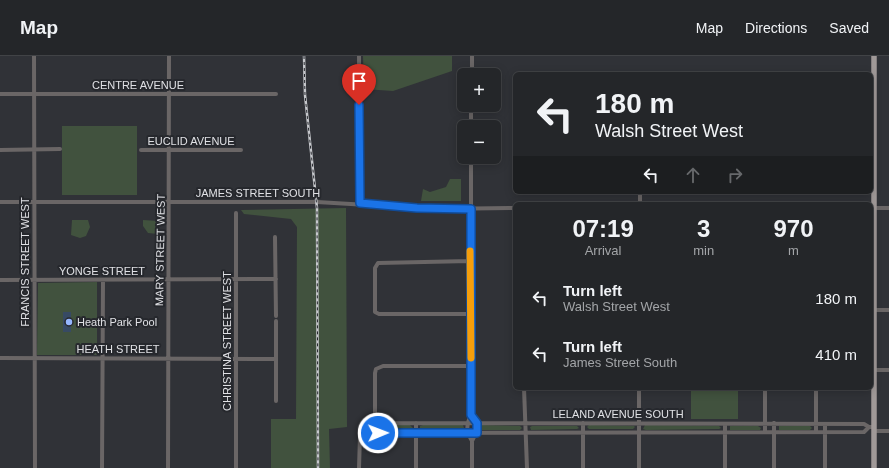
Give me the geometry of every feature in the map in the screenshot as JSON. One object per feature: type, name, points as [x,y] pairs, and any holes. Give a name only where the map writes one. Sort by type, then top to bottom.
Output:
[{"type":"main road","points":[[873,100],[874,56]]},
{"type":"main road","points":[[873,259],[874,468]]},
{"type":"street","name":"FRANCIS STREET WEST","points":[[34,56],[35,468]]},
{"type":"street","name":"MARY STREET WEST","points":[[168,468],[168,215],[170,202],[169,56]]},
{"type":"street","points":[[360,56],[360,203]]},
{"type":"street","points":[[472,56],[472,68]]},
{"type":"street","name":"CENTRE AVENUE","points":[[0,94],[276,94]]},
{"type":"street","points":[[0,150],[60,149]]},
{"type":"street","name":"EUCLID AVENUE","points":[[141,150],[241,150]]},
{"type":"street","points":[[471,164],[471,415],[467,423],[467,433],[472,441],[472,468]]},
{"type":"street","name":"JAMES STREET SOUTH","points":[[0,202],[313,202],[360,203],[417,208],[513,208]]},
{"type":"street","points":[[873,208],[889,208]]},
{"type":"street","name":"CHRISTINA STREET WEST","points":[[236,213],[236,468]]},
{"type":"street","points":[[275,237],[276,316]]},
{"type":"street","points":[[470,261],[378,263],[375,268],[375,312],[380,314],[470,314]]},
{"type":"street","name":"YONGE STREET","points":[[0,280],[276,280]]},
{"type":"street","points":[[102,468],[103,280]]},
{"type":"street","points":[[874,310],[889,310]]},
{"type":"street","points":[[276,321],[276,401]]},
{"type":"street","name":"HEATH STREET","points":[[0,358],[276,359]]},
{"type":"street","points":[[375,432],[374,372],[379,367],[471,366]]},
{"type":"street","points":[[874,370],[889,370]]},
{"type":"street","points":[[524,390],[527,468]]},
{"type":"street","points":[[639,390],[639,468]]},
{"type":"street","points":[[765,390],[765,432]]},
{"type":"street","points":[[816,390],[816,432]]},
{"type":"street","points":[[471,415],[477,423],[477,433],[472,441]]},
{"type":"street","points":[[359,468],[360,436],[366,429],[375,423]]},
{"type":"street","name":"LELAND AVENUE SOUTH","points":[[375,423],[864,424],[873,428],[889,431]]},
{"type":"street","points":[[416,423],[416,468]]},
{"type":"street","points":[[583,423],[583,468]]},
{"type":"street","points":[[725,424],[725,468]]},
{"type":"street","points":[[774,424],[774,468]]},
{"type":"street","points":[[825,424],[825,468]]},
{"type":"street","name":"LELAND AVENUE SOUTH","points":[[366,429],[375,432],[477,433],[864,432],[873,428]]},
{"type":"green space","points":[[363,56],[452,56],[452,71],[393,91],[364,89]]},
{"type":"green space","points":[[62,126],[137,126],[137,195],[62,195]]},
{"type":"green space","points":[[450,179],[461,179],[461,201],[421,201],[423,189],[430,192],[446,187]]},
{"type":"green space","points":[[346,208],[347,427],[329,429],[330,468],[271,468],[271,419],[296,419],[297,227],[291,219],[244,214],[241,210]]},
{"type":"green space","points":[[72,220],[88,220],[90,227],[86,236],[80,238],[71,235]]},
{"type":"green space","points":[[143,220],[158,221],[158,234],[148,233],[143,226]]},
{"type":"green space","points":[[97,282],[97,355],[37,355],[38,283]]},
{"type":"green space","points":[[691,390],[738,390],[738,419],[691,419]]},
{"type":"green space","points":[[380,425],[410,425],[413,428],[411,430],[380,430],[378,428]]},
{"type":"green space","points":[[463,425],[464,428],[462,431],[423,431],[420,429],[420,426]]},
{"type":"green space","points":[[482,425],[520,426],[522,428],[520,430],[482,430],[480,428]]},
{"type":"green space","points":[[589,425],[635,427],[633,429],[589,429],[587,427]]},
{"type":"green space","points":[[645,425],[719,426],[721,428],[646,430],[643,429]]},
{"type":"green space","points":[[577,426],[579,428],[531,430],[530,427]]},
{"type":"green space","points":[[730,426],[758,426],[761,428],[760,430],[730,430]]},
{"type":"green space","points":[[779,426],[810,426],[812,428],[810,430],[779,430]]},
{"type":"water","points":[[63,312],[71,312],[71,332],[63,332]]},
{"type":"railway","points":[[304,56],[305,95],[317,208],[318,468]]},
{"type":"slow traffic","points":[[470,251],[471,358]]},
{"type":"place","name":"Heath Park Pool","points":[[69,322]]},
{"type":"route","points":[[359,105],[360,203],[435,209],[471,209],[471,415],[477,423],[477,433],[378,433]]}]
